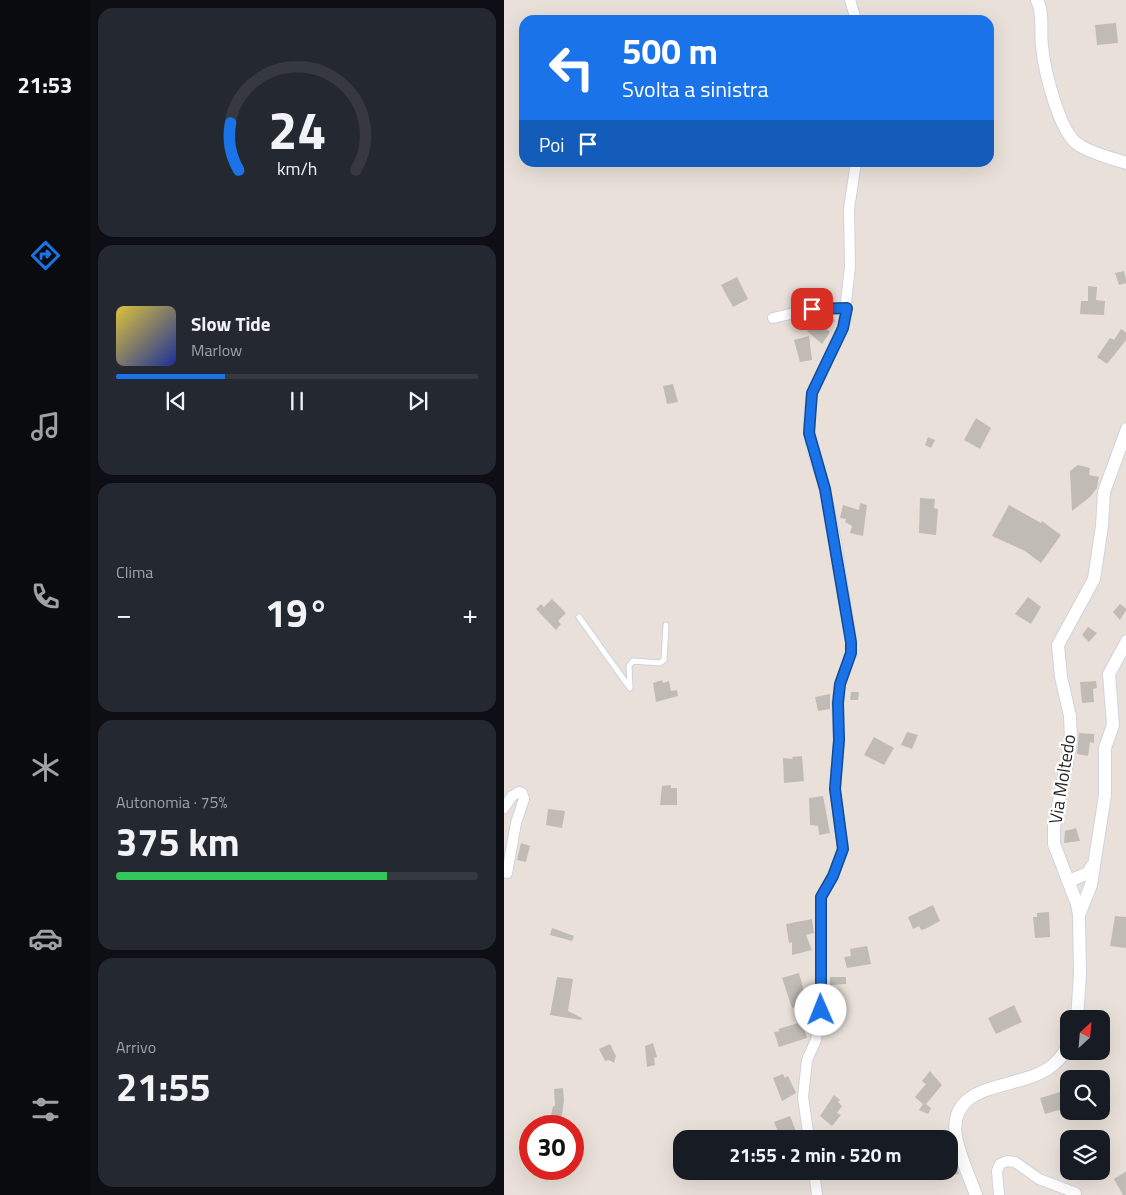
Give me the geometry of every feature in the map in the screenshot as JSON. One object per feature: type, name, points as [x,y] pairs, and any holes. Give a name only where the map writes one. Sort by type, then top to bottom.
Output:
[{"type":"street","points":[[850,0],[854,15]]},
{"type":"street","points":[[1036,0],[1041,17],[1042,45],[1046,71],[1064,126],[1079,146],[1126,163]]},
{"type":"street","points":[[807,1130],[803,1098],[807,1060],[816,1040],[821,1010],[821,897],[833,876],[843,849],[835,789],[839,740],[838,703],[851,648],[836,542],[825,489],[811,446],[809,417],[812,393],[843,328],[847,308],[850,267],[849,209],[855,167]]},
{"type":"street","points":[[773,318],[812,309],[847,308]]},
{"type":"street","name":"Via Moltedo","points":[[1077,1010],[1080,974],[1079,915],[1069,881],[1054,844],[1054,827],[1070,741],[1070,716],[1061,677],[1058,644],[1094,578],[1102,526],[1104,492],[1126,429]]},
{"type":"street","points":[[1079,915],[1090,890],[1092,866],[1105,795],[1105,748],[1112,725],[1109,674],[1126,641]]},
{"type":"street","points":[[504,808],[516,793],[519,792],[524,796],[507,873]]},
{"type":"street","points":[[1069,881],[1088,872],[1092,866]]},
{"type":"street","points":[[976,1195],[956,1137],[956,1121],[960,1108],[975,1094],[1014,1083],[1052,1066],[1060,1056]]},
{"type":"street","points":[[999,1195],[997,1171],[1000,1164],[1007,1161],[1015,1162],[1043,1180],[1076,1193]]},
{"type":"street","points":[[815,1180],[817,1195]]},
{"type":"lane","points":[[579,617],[630,688],[629,666],[633,661],[640,660],[660,663],[664,660],[666,625]]},
{"type":"building","points":[[1116,23],[1118,43],[1097,45],[1095,25]]},
{"type":"building","points":[[1124,271],[1127,283],[1119,285],[1115,273]]},
{"type":"building","points":[[737,277],[748,299],[733,307],[721,285]]},
{"type":"building","points":[[1088,286],[1097,287],[1096,300],[1105,301],[1104,315],[1080,314],[1081,301],[1088,301]]},
{"type":"building","points":[[820,316],[833,316],[835,322],[821,324],[830,332],[822,344],[807,331]]},
{"type":"building","points":[[1121,329],[1127,333],[1127,339],[1107,364],[1097,357],[1110,338],[1114,340]]},
{"type":"building","points":[[809,336],[812,360],[800,362],[794,340]]},
{"type":"building","points":[[673,384],[678,402],[667,404],[663,386]]},
{"type":"building","points":[[976,418],[991,428],[980,449],[964,440]]},
{"type":"building","points":[[928,437],[935,440],[931,448],[925,445]]},
{"type":"building","points":[[1078,465],[1090,468],[1089,475],[1099,477],[1097,488],[1090,497],[1072,511],[1070,471]]},
{"type":"building","points":[[920,498],[935,499],[934,508],[938,509],[936,535],[919,533]]},
{"type":"building","points":[[860,503],[867,505],[863,536],[850,533],[852,526],[845,522],[846,519],[840,518],[843,505],[859,510]]},
{"type":"building","points":[[1009,505],[1041,523],[1042,521],[1061,535],[1041,563],[1025,551],[992,536]]},
{"type":"building","points":[[1028,597],[1041,607],[1031,624],[1015,614]]},
{"type":"building","points":[[552,599],[566,613],[558,621],[561,624],[556,630],[536,609],[541,604],[544,607]]},
{"type":"building","points":[[1120,604],[1127,609],[1120,620],[1113,612]]},
{"type":"building","points":[[1088,627],[1097,633],[1089,642],[1082,635]]},
{"type":"building","points":[[662,680],[663,683],[669,681],[671,691],[677,690],[678,696],[656,702],[653,683]]},
{"type":"building","points":[[1096,681],[1097,688],[1093,689],[1094,702],[1082,703],[1080,682]]},
{"type":"building","points":[[851,692],[859,692],[858,700],[850,700]]},
{"type":"building","points":[[830,694],[830,709],[818,711],[815,697]]},
{"type":"building","points":[[907,732],[918,735],[912,749],[901,745]]},
{"type":"building","points":[[1079,733],[1094,734],[1094,743],[1090,742],[1088,756],[1077,754]]},
{"type":"building","points":[[874,737],[894,748],[884,765],[864,755]]},
{"type":"building","points":[[802,756],[804,781],[784,783],[783,758],[793,759],[792,757]]},
{"type":"building","points":[[671,785],[671,788],[677,788],[677,805],[660,805],[662,786]]},
{"type":"building","points":[[823,796],[830,833],[819,835],[818,826],[810,825],[809,798]]},
{"type":"building","points":[[548,809],[565,811],[562,828],[546,825]]},
{"type":"building","points":[[1076,828],[1080,841],[1064,843],[1065,831]]},
{"type":"building","points":[[521,843],[530,846],[526,862],[517,860]]},
{"type":"building","points":[[933,905],[940,921],[925,929],[921,930],[919,926],[913,929],[908,917]]},
{"type":"building","points":[[1049,912],[1050,937],[1035,938],[1033,917],[1037,917],[1037,913]]},
{"type":"building","points":[[1115,916],[1127,917],[1127,948],[1110,946]]},
{"type":"building","points":[[812,919],[814,933],[806,935],[812,950],[792,955],[792,942],[789,943],[786,924]]},
{"type":"building","points":[[552,928],[574,936],[572,941],[550,935]]},
{"type":"building","points":[[867,946],[871,964],[847,968],[844,957],[851,956],[850,949]]},
{"type":"building","points":[[799,973],[804,991],[808,991],[810,1001],[792,1008],[782,978]]},
{"type":"building","points":[[557,977],[573,979],[568,1011],[582,1018],[581,1020],[550,1015]]},
{"type":"building","points":[[830,977],[846,977],[846,984],[830,985]]},
{"type":"building","points":[[1014,1005],[1022,1022],[996,1034],[988,1018]]},
{"type":"building","points":[[802,1022],[807,1038],[779,1047],[774,1032]]},
{"type":"building","points":[[653,1043],[657,1057],[654,1058],[655,1065],[647,1067],[645,1046]]},
{"type":"building","points":[[610,1044],[616,1056],[614,1063],[609,1060],[605,1061],[599,1049]]},
{"type":"building","points":[[930,1071],[942,1085],[926,1104],[931,1108],[928,1114],[919,1110],[923,1104],[915,1097],[926,1084],[922,1081]]},
{"type":"building","points":[[783,1074],[785,1078],[788,1076],[796,1093],[782,1101],[773,1078]]},
{"type":"building","points":[[563,1088],[564,1101],[562,1115],[551,1115],[553,1106],[555,1106],[554,1089]]},
{"type":"building","points":[[1060,1092],[1060,1110],[1045,1114],[1040,1098]]},
{"type":"building","points":[[834,1095],[840,1100],[838,1102],[842,1106],[837,1113],[841,1115],[832,1126],[820,1116]]},
{"type":"building","points":[[790,1116],[795,1130],[777,1130],[774,1122]]},
{"type":"building","points":[[1127,1171],[1127,1195],[1123,1195],[1114,1179]]},
{"type":"route","points":[[812,309],[847,308],[843,328],[812,393],[809,417],[811,446],[825,489],[836,542],[838,566],[851,642],[851,653],[840,684],[838,703],[839,757],[835,777],[840,838],[843,849],[833,876],[821,897],[821,1010]]}]
